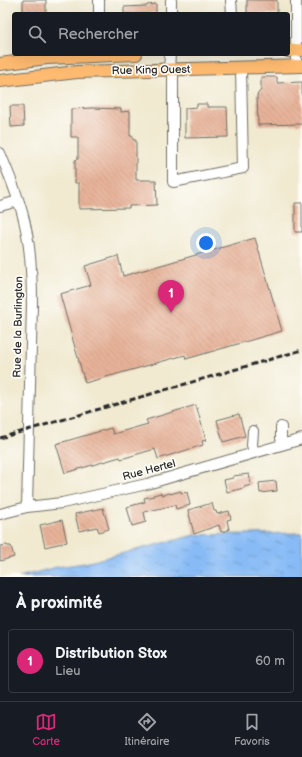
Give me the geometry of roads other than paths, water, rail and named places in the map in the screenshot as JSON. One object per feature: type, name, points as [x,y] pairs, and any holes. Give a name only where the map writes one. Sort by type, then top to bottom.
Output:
[{"type":"main road","name":"Rue King Ouest","points":[[0,64],[74,56]]},
{"type":"main road","name":"Rue King Ouest","points":[[0,81],[77,72],[299,66]]},
{"type":"street","points":[[98,0],[99,12]]},
{"type":"street","points":[[171,0],[171,12]]},
{"type":"street","points":[[232,0],[232,12]]},
{"type":"street","points":[[296,0],[295,51],[299,66]]},
{"type":"street","points":[[170,56],[173,182],[244,168],[241,68]]},
{"type":"street","name":"Rue de la Burlington","points":[[0,153],[18,200],[26,227],[32,287],[27,507]]},
{"type":"street","points":[[0,206],[18,200]]},
{"type":"street","points":[[281,427],[281,438],[283,444]]},
{"type":"street","points":[[253,432],[252,445],[254,452]]},
{"type":"street","name":"Rue Hertel","points":[[0,514],[27,507],[62,503],[147,484],[302,439]]},
{"type":"water","points":[[302,533],[302,577],[19,577],[57,567],[85,563],[195,535]]},
{"type":"railway","points":[[0,438],[302,350]]},
{"type":"place","name":"Distribution Stox","points":[[171,313]]}]
